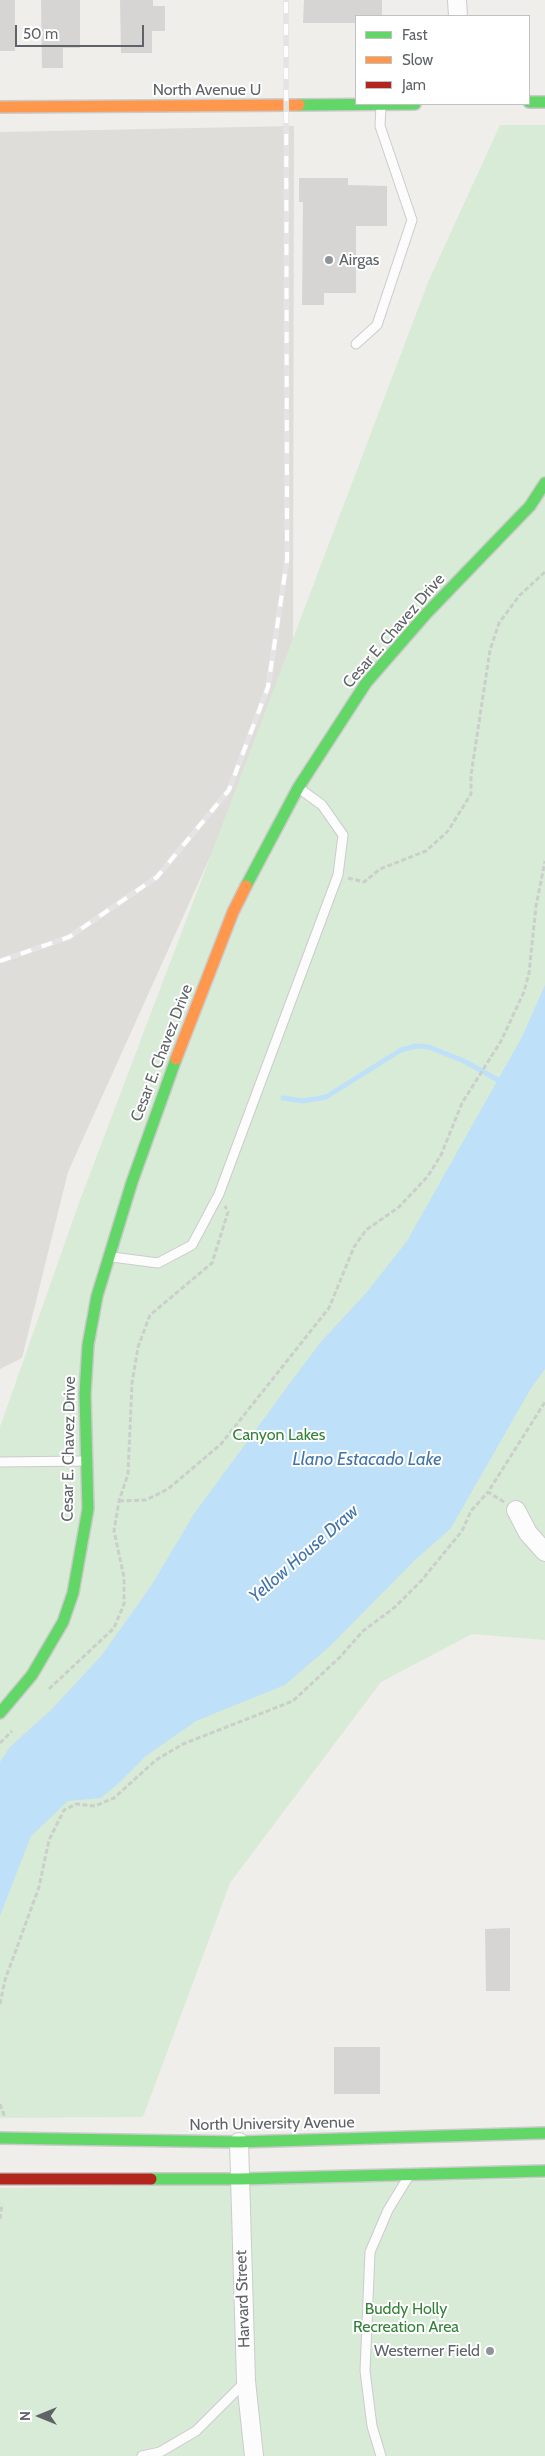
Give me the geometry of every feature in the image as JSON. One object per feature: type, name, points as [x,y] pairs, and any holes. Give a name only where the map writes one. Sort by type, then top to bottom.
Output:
[{"type":"street","points":[[457,0],[458,15]]},
{"type":"street","points":[[530,102],[545,102]]},
{"type":"street","name":"North Avenue U","points":[[0,107],[355,104]]},
{"type":"street","name":"Cesar E. Chavez Drive","points":[[0,1713],[32,1675],[63,1622],[73,1593],[88,1509],[85,1394],[88,1345],[97,1296],[132,1182],[165,1088],[233,912],[298,788],[366,682],[426,614],[530,506],[545,483]]},
{"type":"street","points":[[516,1510],[528,1533],[545,1552]]},
{"type":"street","name":"North University Avenue","points":[[0,2138],[239,2142],[545,2133]]},
{"type":"street","name":"Harvard Street","points":[[239,2142],[246,2381],[254,2456]]},
{"type":"street","points":[[0,2179],[240,2179],[545,2172]]},
{"type":"lane","points":[[356,344],[377,326],[412,220],[380,126],[381,105]]},
{"type":"lane","points":[[109,1256],[158,1263],[192,1245],[219,1194],[338,875],[343,835],[322,805],[298,788]]},
{"type":"lane","points":[[0,1462],[86,1461]]},
{"type":"lane","points":[[381,2456],[372,2426],[366,2371],[370,2252],[388,2210],[408,2176]]},
{"type":"lane","points":[[142,2456],[160,2452],[196,2432],[246,2381]]},
{"type":"path","points":[[338,875],[364,882],[380,869],[426,850],[448,831],[470,794],[471,775],[490,650],[499,623],[520,595],[545,572]]},
{"type":"path","points":[[119,1501],[146,1500],[168,1489],[221,1444],[329,1308],[354,1247],[366,1230],[406,1200],[428,1176],[441,1154],[462,1103],[501,1041],[524,992],[529,973],[536,906],[545,861]]},
{"type":"path","points":[[46,1693],[114,1628],[124,1604],[124,1577],[114,1531],[119,1501],[128,1474],[132,1384],[138,1346],[150,1315],[212,1263],[228,1212],[219,1194]]},
{"type":"path","points":[[0,2004],[5,1980],[39,1887],[49,1840],[64,1810],[76,1804],[95,1806],[114,1798],[156,1760],[183,1744],[293,1701],[340,1657],[363,1632],[395,1607],[421,1581],[462,1531],[471,1511],[488,1492],[545,1402]]},
{"type":"path","points":[[488,1492],[516,1510]]},
{"type":"path","points":[[0,1743],[18,1726]]},
{"type":"path","points":[[0,2219],[2,2204]]},
{"type":"shaded area","points":[[294,126],[293,641],[215,846],[68,1172],[22,1358],[0,1369],[0,132]]},
{"type":"green space","name":"Canyon Lakes","points":[[500,125],[545,125],[545,1640],[472,1634],[381,1682],[230,1883],[143,2117],[0,2118],[0,1427],[80,1200],[429,280]]},
{"type":"green space","name":"Buddy Holly Recreation Area","points":[[545,2179],[545,2456],[0,2456],[0,2188]]},
{"type":"water","name":"Llano Estacado Lake","points":[[545,985],[545,1369],[530,1390],[451,1528],[415,1560],[331,1645],[285,1685],[196,1721],[146,1756],[101,1798],[68,1801],[31,1836],[0,1916],[0,1762],[10,1747],[52,1709],[102,1655],[151,1586],[194,1514],[293,1379],[320,1343],[367,1292],[407,1241],[522,1037]]},
{"type":"building","points":[[0,0],[15,0],[15,51],[0,51]]},
{"type":"building","points":[[41,0],[80,0],[80,48],[63,48],[63,68],[42,68]]},
{"type":"building","points":[[120,0],[153,0],[153,6],[165,6],[165,31],[152,31],[152,53],[121,53]]},
{"type":"building","points":[[304,0],[382,0],[382,15],[355,15],[355,23],[303,23]]},
{"type":"building","name":"Airgas","points":[[299,178],[348,178],[348,185],[387,186],[387,226],[356,226],[356,293],[324,293],[324,305],[302,305],[303,202],[299,202]]},
{"type":"building","points":[[510,1928],[510,1991],[486,1991],[485,1929]]},
{"type":"building","points":[[334,2047],[380,2047],[380,2094],[334,2094]]},
{"type":"waterway","points":[[283,1098],[303,1101],[326,1097],[401,1050],[416,1046],[429,1047],[464,1061],[498,1080]]},
{"type":"railway","points":[[0,961],[69,937],[157,877],[229,790],[268,687],[287,560],[286,0]]},
{"type":"traffic: fast","points":[[530,102],[545,102]]},
{"type":"traffic: fast","points":[[299,105],[355,105]]},
{"type":"traffic: fast","points":[[246,886],[298,788],[366,683],[426,614],[530,506],[545,483]]},
{"type":"traffic: fast","points":[[0,1713],[32,1675],[63,1622],[73,1593],[88,1509],[85,1394],[88,1345],[97,1296],[132,1182],[176,1059]]},
{"type":"traffic: fast","points":[[0,2138],[239,2142],[545,2133]]},
{"type":"traffic: fast","points":[[151,2179],[240,2179],[545,2171]]},
{"type":"traffic: slow","points":[[0,107],[299,105]]},
{"type":"traffic: slow","points":[[176,1059],[233,912],[246,886]]},
{"type":"traffic: jam","points":[[0,2179],[151,2179]]},
{"type":"place","name":"Airgas","points":[[329,260]]},
{"type":"place","name":"Westerner Field","points":[[490,2351]]},
{"type":"water label","name":"Yellow House Draw","points":[[304,1554]]}]
